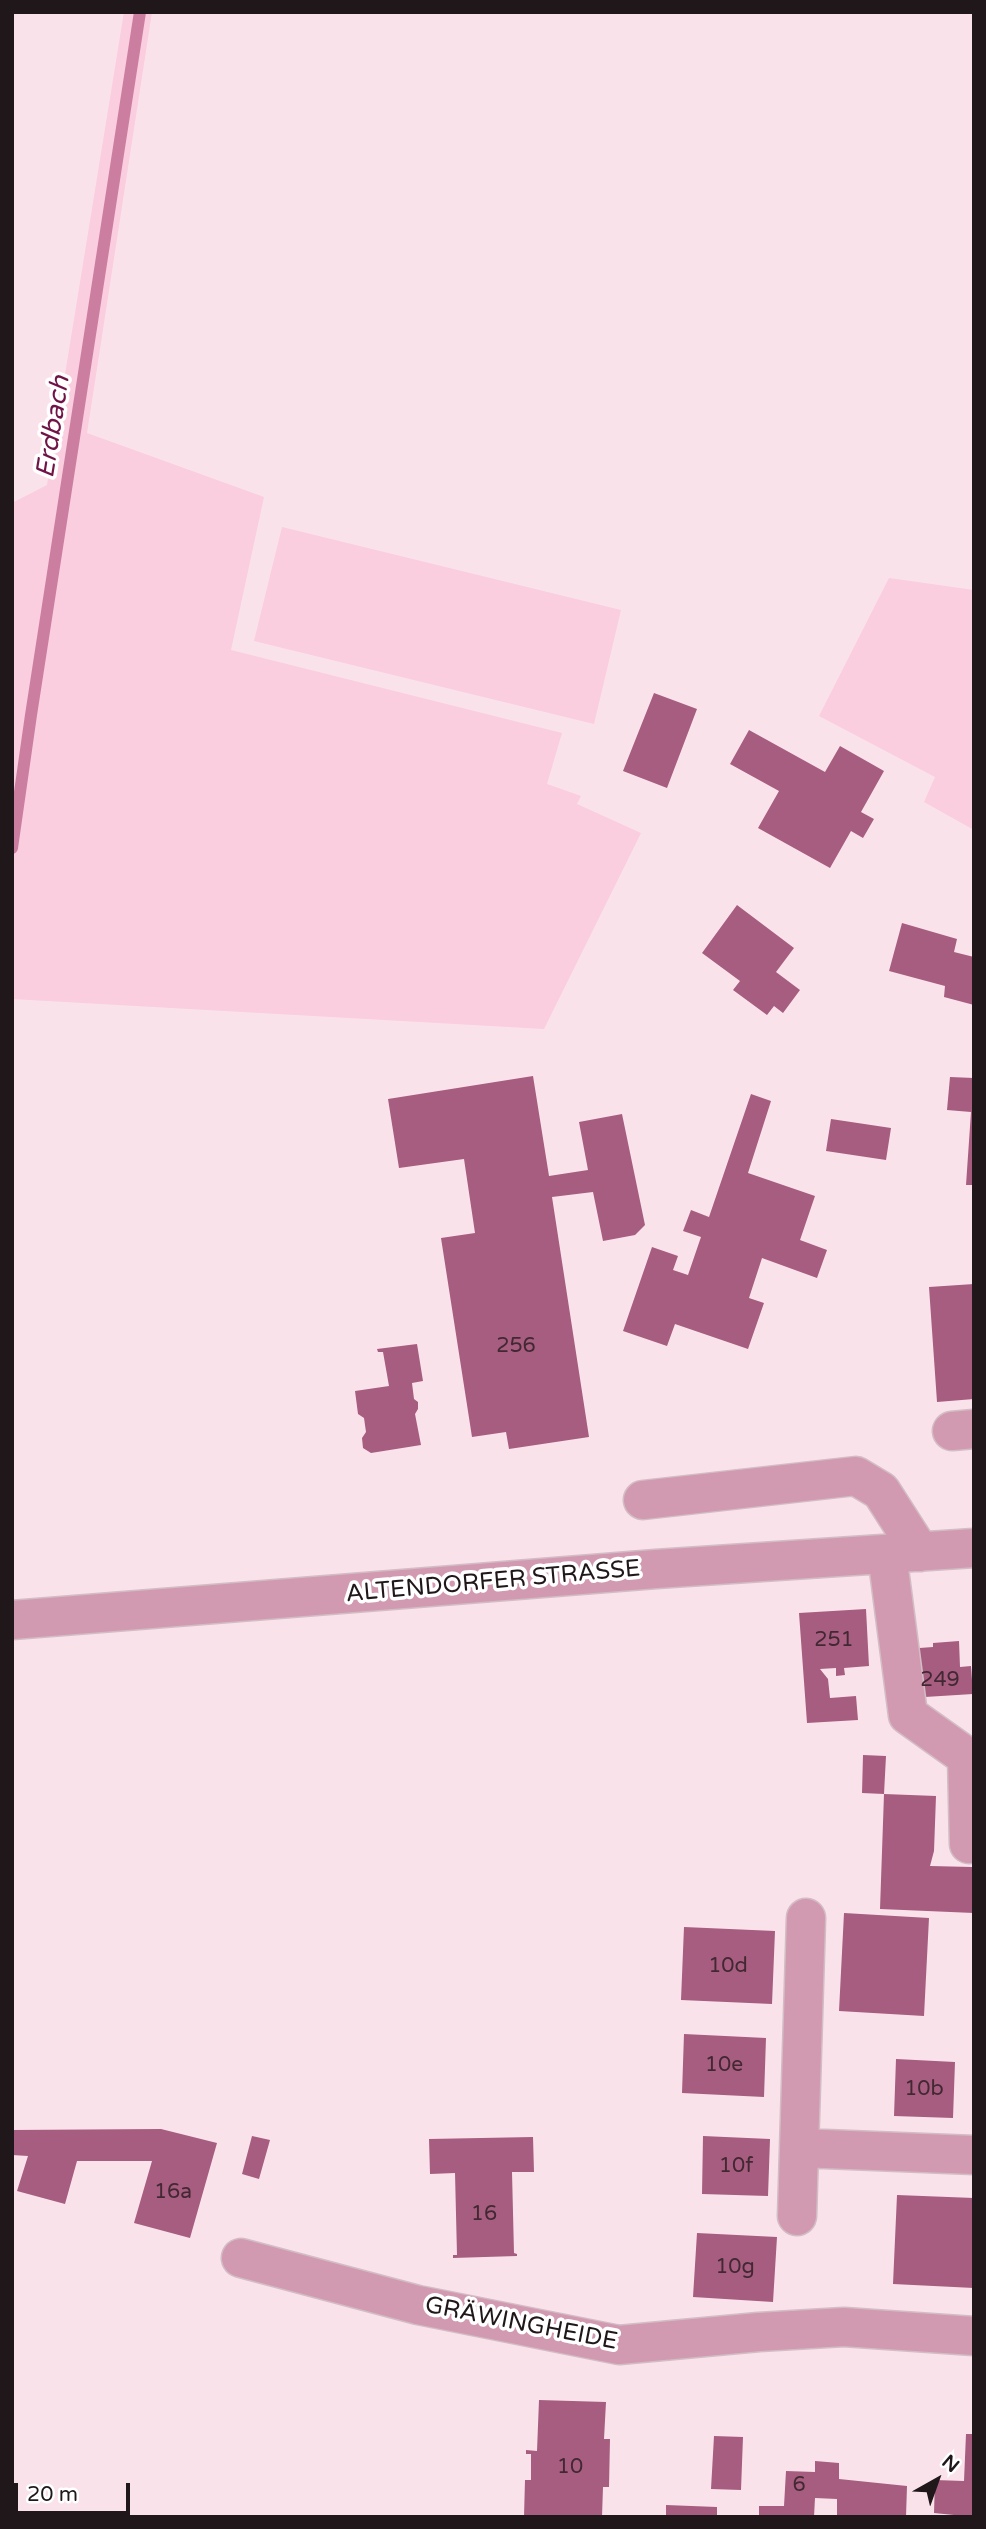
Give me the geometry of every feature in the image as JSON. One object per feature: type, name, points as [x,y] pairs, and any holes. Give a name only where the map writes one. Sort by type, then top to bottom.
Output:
[{"type":"street","points":[[643,1500],[856,1476],[881,1491],[904,1553],[908,1715],[967,1757],[969,1844]]},
{"type":"street","name":"ALTENDORFER STRASSE","points":[[12,1620],[656,1569],[974,1548]]},
{"type":"street","points":[[797,2216],[806,1918]]},
{"type":"street","points":[[800,2148],[974,2155]]},
{"type":"street","name":"GRÄWINGHEIDE","points":[[241,2258],[418,2305],[619,2345],[844,2327],[974,2336]]},
{"type":"shaded area","points":[[124,12],[152,12],[87,433],[264,497],[231,650],[562,733],[547,784],[581,796],[577,804],[641,833],[544,1029],[12,999],[12,503],[47,485]]},
{"type":"shaded area","points":[[282,527],[621,610],[594,724],[254,641]]},
{"type":"shaded area","points":[[889,578],[974,590],[974,830],[924,802],[935,777],[819,716]]},
{"type":"building","points":[[654,693],[697,709],[667,788],[623,771]]},
{"type":"building","points":[[749,730],[825,772],[840,746],[884,771],[861,812],[874,819],[863,838],[851,831],[830,868],[758,828],[779,791],[730,764]]},
{"type":"building","points":[[737,905],[794,948],[776,972],[800,990],[783,1013],[774,1006],[767,1015],[733,990],[740,981],[702,953]]},
{"type":"building","points":[[902,923],[957,939],[954,952],[974,957],[974,1005],[944,997],[945,986],[889,971]]},
{"type":"building","points":[[533,1076],[549,1176],[588,1170],[579,1122],[622,1114],[645,1225],[635,1235],[603,1241],[593,1192],[552,1197],[589,1437],[509,1449],[506,1432],[472,1437],[441,1238],[475,1233],[464,1159],[399,1168],[388,1099]]},
{"type":"building","points":[[950,1077],[974,1078],[974,1185],[966,1185],[971,1112],[947,1110]]},
{"type":"building","points":[[751,1094],[771,1101],[748,1173],[815,1196],[800,1240],[827,1250],[817,1278],[762,1258],[749,1298],[764,1303],[748,1349],[675,1324],[667,1346],[623,1331],[652,1247],[678,1256],[673,1270],[688,1275],[701,1237],[683,1231],[691,1210],[709,1217]]},
{"type":"building","points":[[831,1119],[891,1128],[886,1160],[826,1151]]},
{"type":"building","points":[[974,1284],[974,1399],[937,1402],[929,1287]]},
{"type":"building","points":[[417,1344],[423,1381],[412,1383],[414,1399],[418,1402],[415,1414],[421,1445],[371,1453],[363,1448],[362,1438],[366,1432],[364,1418],[358,1414],[355,1391],[389,1386],[383,1352],[378,1352],[377,1349]]},
{"type":"building","points":[[866,1609],[869,1666],[844,1668],[845,1675],[836,1676],[836,1668],[820,1669],[828,1679],[830,1698],[856,1696],[858,1720],[807,1723],[799,1613]]},
{"type":"building","points":[[959,1641],[960,1667],[971,1666],[973,1694],[909,1698],[906,1649]]},
{"type":"building","points":[[863,1755],[886,1756],[884,1794],[862,1793]]},
{"type":"building","points":[[884,1794],[936,1796],[934,1851],[930,1866],[972,1867],[974,1913],[880,1909]]},
{"type":"building","points":[[844,1913],[929,1918],[924,2016],[839,2011]]},
{"type":"building","points":[[684,1927],[775,1931],[772,2004],[681,2000]]},
{"type":"building","points":[[684,2034],[766,2038],[764,2097],[682,2093]]},
{"type":"building","points":[[896,2059],[955,2062],[953,2118],[894,2116]]},
{"type":"building","points":[[161,2129],[217,2143],[190,2238],[134,2223],[152,2161],[77,2161],[65,2204],[17,2191],[28,2156],[12,2155],[12,2130]]},
{"type":"building","points":[[252,2136],[270,2140],[259,2179],[242,2174]]},
{"type":"building","points":[[703,2136],[770,2139],[768,2196],[702,2194]]},
{"type":"building","points":[[533,2137],[534,2172],[512,2172],[514,2253],[517,2256],[453,2258],[453,2255],[457,2255],[455,2173],[430,2174],[429,2139]]},
{"type":"building","points":[[897,2195],[974,2198],[974,2288],[893,2284]]},
{"type":"building","points":[[697,2233],[777,2237],[773,2302],[693,2297]]},
{"type":"building","points":[[539,2400],[606,2402],[604,2439],[610,2439],[609,2487],[603,2487],[602,2517],[524,2517],[525,2480],[531,2480],[531,2454],[526,2454],[526,2450],[537,2451]]},
{"type":"building","points":[[966,2434],[974,2434],[974,2517],[934,2513],[935,2480],[964,2481]]},
{"type":"building","points":[[714,2436],[743,2437],[741,2490],[711,2489]]},
{"type":"building","points":[[815,2461],[839,2463],[839,2479],[907,2486],[906,2517],[837,2516],[837,2499],[815,2498],[814,2517],[759,2517],[759,2506],[784,2506],[786,2471],[815,2472]]},
{"type":"building","points":[[666,2505],[717,2507],[717,2517],[666,2517]]},
{"type":"waterway","name":"Erdbach","points":[[12,848],[140,12]]}]
